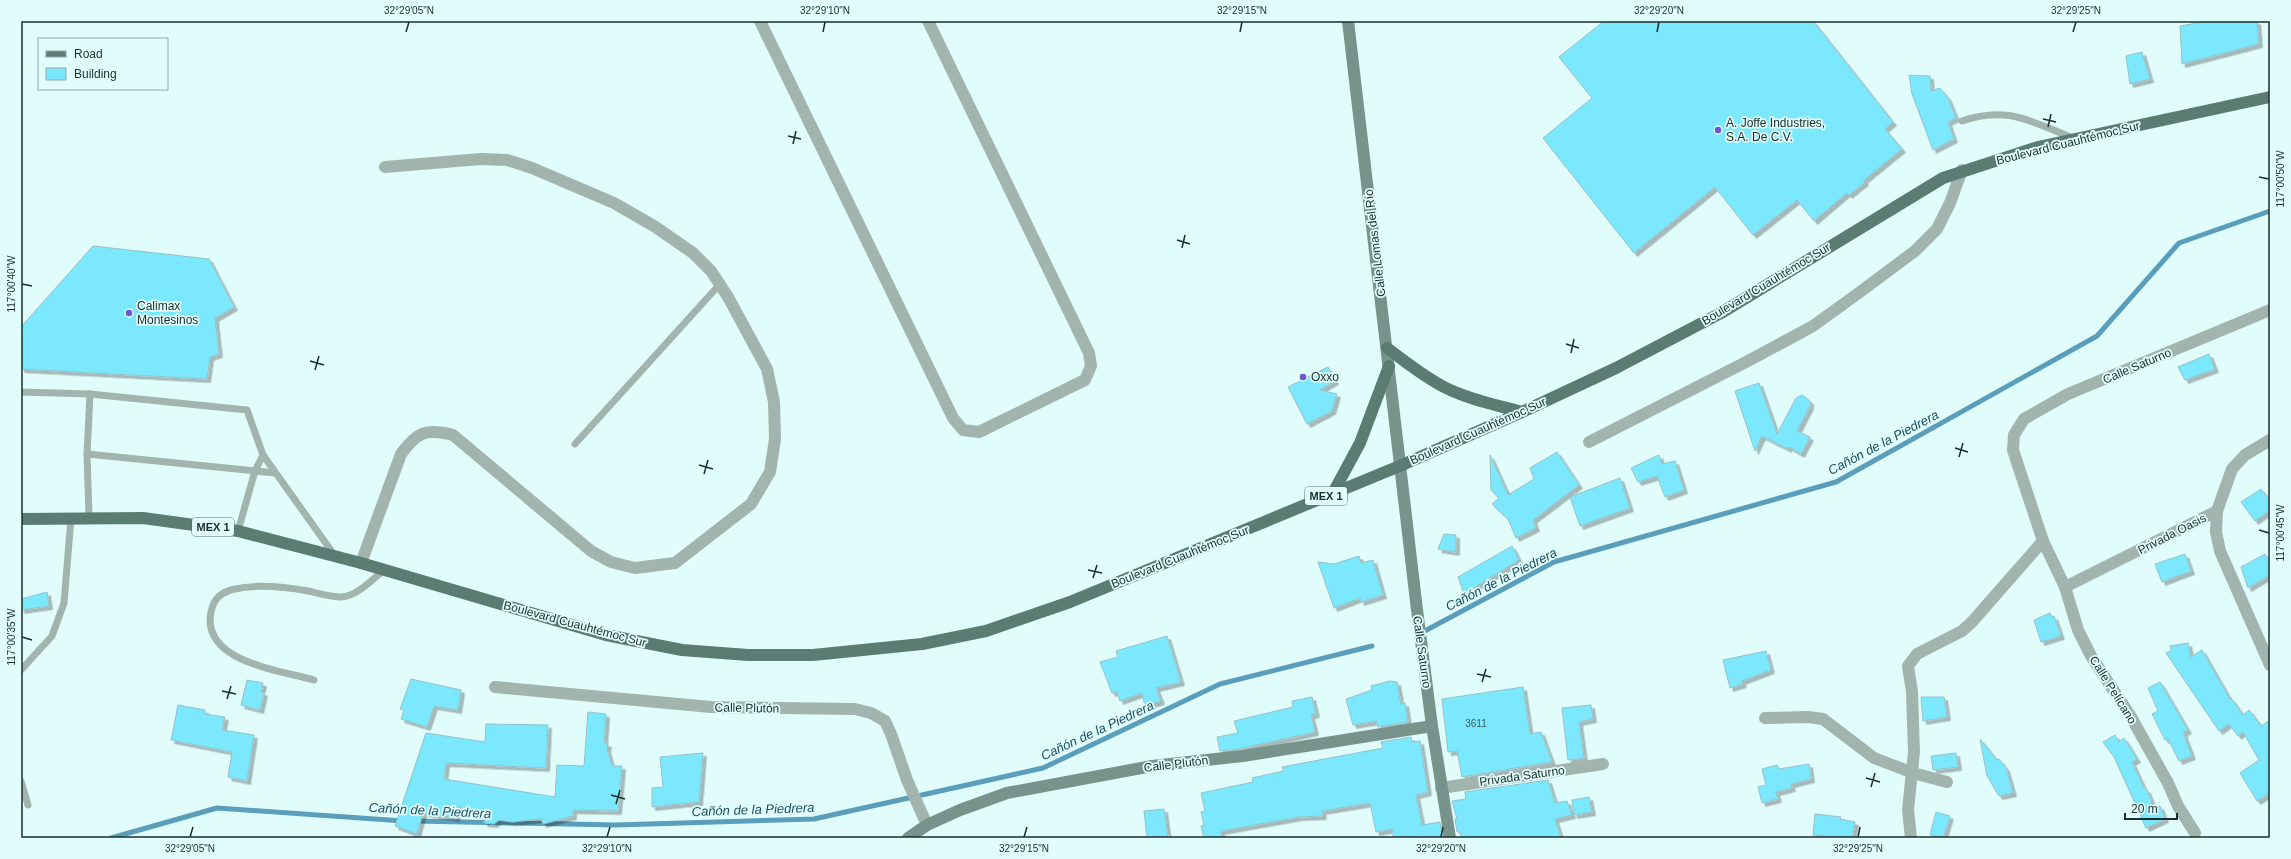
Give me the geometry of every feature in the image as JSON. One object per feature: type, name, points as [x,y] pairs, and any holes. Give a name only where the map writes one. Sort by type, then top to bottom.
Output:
[{"type":"main road","name":"Boulevard Cuauhtémoc Sur","points":[[21,519],[89,517],[143,518],[238,531],[361,563],[606,635],[643,644],[748,656],[852,653],[922,644],[986,631],[1027,618],[1164,565],[1402,465],[1522,412],[1684,334],[1721,313],[1924,188],[1962,170],[2038,147],[2270,97]]},
{"type":"main road","points":[[1387,348],[1426,377],[1446,388],[1466,397],[1522,412]]},
{"type":"main road","points":[[1333,493],[1360,443],[1389,366]]},
{"type":"street","points":[[760,21],[953,418],[963,430],[979,432],[1085,380],[1091,366],[1089,353],[928,21]]},
{"type":"street","name":"Calle Lomas del Río","points":[[1348,21],[1402,465]]},
{"type":"street","points":[[361,563],[400,454],[419,434],[435,430],[453,435],[591,551],[611,562],[635,568],[655,568],[675,564],[751,504],[770,472],[775,439],[774,402],[767,369],[720,284],[693,253],[634,214],[614,203],[532,168],[507,160],[481,159],[385,167]]},
{"type":"street","points":[[1589,442],[1814,326],[1915,251],[1937,229],[1950,203],[1962,170]]},
{"type":"street","name":"Calle Saturno","points":[[2014,435],[2024,419],[2068,394],[2270,310]]},
{"type":"street","name":"Calle Pelícano","points":[[2014,435],[2013,450],[2044,541],[2065,587],[2078,630],[2091,656],[2130,717],[2168,783],[2178,806],[2195,833]]},
{"type":"street","points":[[2217,511],[2232,469],[2245,454],[2270,440]]},
{"type":"street","name":"Calle Saturno","points":[[1402,465],[1417,610],[1424,653],[1432,726],[1450,838]]},
{"type":"street","name":"Privada Oasis","points":[[2065,587],[2217,511],[2216,532],[2220,551],[2270,665]]},
{"type":"street","points":[[1911,838],[1908,810],[1913,773],[1912,692],[1908,666],[1917,654],[1962,632],[2044,541]]},
{"type":"street","name":"Calle Plutón","points":[[496,686],[710,707],[855,709],[871,713],[884,721],[892,734],[907,780],[927,825]]},
{"type":"street","points":[[1765,718],[1808,717],[1823,719],[1874,758],[1913,773],[1947,782]]},
{"type":"street","name":"Calle Plutón","points":[[908,838],[927,825],[960,810],[1007,793],[1152,766],[1243,756],[1432,726]]},
{"type":"street","name":"Privada Saturno","points":[[1441,788],[1603,764]]},
{"type":"lane","points":[[1962,121],[1978,115],[1998,113],[2018,116],[2075,139]]},
{"type":"lane","points":[[575,444],[720,284]]},
{"type":"lane","points":[[21,392],[90,394],[247,410],[263,455],[274,473],[335,556]]},
{"type":"lane","points":[[89,517],[87,454],[90,394]]},
{"type":"lane","points":[[87,454],[274,473]]},
{"type":"lane","points":[[238,531],[256,471],[263,455]]},
{"type":"lane","points":[[21,670],[52,636],[64,603],[71,518]]},
{"type":"lane","points":[[314,680],[237,658],[218,644],[211,631],[210,617],[213,603],[220,594],[236,589],[267,587],[305,590],[341,597],[357,592],[384,570]]},
{"type":"lane","points":[[21,781],[28,805]]},
{"type":"building","name":"A. Joffe Industries, S.A. De C.V.","points":[[1604,21],[1813,21],[1893,122],[1885,129],[1902,149],[1864,180],[1865,182],[1849,195],[1847,193],[1814,221],[1797,200],[1753,235],[1715,187],[1634,253],[1543,138],[1592,98],[1559,57]]},
{"type":"building","points":[[2208,21],[2257,21],[2259,44],[2182,64],[2180,26]]},
{"type":"building","points":[[2142,52],[2150,79],[2130,84],[2126,56]]},
{"type":"building","points":[[1909,75],[1930,76],[1931,91],[1940,88],[1948,98],[1956,118],[1948,122],[1954,139],[1933,150],[1912,94]]},
{"type":"building","name":"Calimax Montesinos","points":[[93,246],[209,259],[234,307],[215,318],[219,354],[210,357],[207,379],[21,369],[21,327]]},
{"type":"building","points":[[2209,354],[2215,369],[2185,380],[2178,367]]},
{"type":"building","points":[[1328,367],[1335,381],[1320,390],[1337,394],[1332,411],[1307,424],[1288,387]]},
{"type":"building","points":[[1759,383],[1777,434],[1796,398],[1802,395],[1810,401],[1810,406],[1797,431],[1810,437],[1801,454],[1789,447],[1788,449],[1762,436],[1755,451],[1735,391]]},
{"type":"building","points":[[1557,452],[1579,485],[1533,520],[1536,528],[1516,538],[1508,519],[1492,504],[1499,498],[1491,490],[1490,455],[1508,495],[1534,479],[1530,468]]},
{"type":"building","points":[[1659,455],[1662,464],[1675,461],[1684,490],[1665,497],[1657,476],[1638,482],[1631,468]]},
{"type":"building","points":[[1620,478],[1630,508],[1580,526],[1570,497]]},
{"type":"building","points":[[2261,489],[2270,501],[2270,510],[2255,521],[2241,502]]},
{"type":"building","points":[[1444,534],[1456,535],[1456,552],[1438,549]]},
{"type":"building","points":[[1512,546],[1519,560],[1464,594],[1458,577]]},
{"type":"building","points":[[2185,554],[2191,571],[2162,582],[2155,564]]},
{"type":"building","points":[[2265,554],[2270,562],[2270,575],[2248,588],[2241,567]]},
{"type":"building","points":[[1359,556],[1361,563],[1373,560],[1383,595],[1361,602],[1360,598],[1334,608],[1318,562],[1334,564]]},
{"type":"building","points":[[47,592],[49,606],[21,610],[21,599]]},
{"type":"building","points":[[2050,613],[2052,617],[2054,616],[2061,636],[2041,642],[2034,620]]},
{"type":"building","points":[[1167,636],[1181,682],[1156,688],[1161,701],[1145,706],[1142,693],[1120,701],[1117,692],[1112,693],[1100,662],[1118,657],[1116,651]]},
{"type":"building","points":[[2188,643],[2191,657],[2202,650],[2230,699],[2231,698],[2243,715],[2249,710],[2261,726],[2270,720],[2270,793],[2257,801],[2240,773],[2259,760],[2243,732],[2238,736],[2229,724],[2219,731],[2166,653],[2171,651],[2170,646]]},
{"type":"building","points":[[1766,651],[1771,670],[1742,681],[1743,684],[1730,688],[1723,660]]},
{"type":"building","points":[[411,679],[461,690],[458,710],[434,706],[427,727],[401,719],[404,710],[400,709]]},
{"type":"building","points":[[247,680],[263,683],[261,692],[264,693],[260,710],[241,705]]},
{"type":"building","points":[[1390,681],[1397,682],[1401,704],[1405,703],[1408,722],[1378,727],[1377,721],[1353,725],[1346,699],[1372,690],[1371,686]]},
{"type":"building","points":[[2160,682],[2188,730],[2184,732],[2184,735],[2192,756],[2179,761],[2168,739],[2165,740],[2152,714],[2158,711],[2148,688]]},
{"type":"building","points":[[1523,687],[1530,734],[1541,732],[1552,762],[1462,777],[1457,751],[1448,752],[1442,699]]},
{"type":"building","points":[[1312,697],[1316,714],[1311,715],[1315,732],[1239,749],[1220,751],[1217,737],[1238,733],[1234,721],[1293,707],[1292,701]]},
{"type":"building","points":[[1921,697],[1944,697],[1947,717],[1923,721]]},
{"type":"building","points":[[178,705],[205,710],[205,714],[225,717],[222,730],[254,735],[247,781],[228,777],[232,752],[171,740]]},
{"type":"building","points":[[1591,705],[1593,719],[1579,722],[1584,758],[1568,760],[1562,708]]},
{"type":"building","points":[[588,712],[606,714],[604,743],[608,744],[607,749],[612,766],[622,766],[618,811],[573,810],[573,816],[543,824],[541,819],[512,822],[499,820],[494,824],[484,823],[485,815],[458,807],[456,818],[423,813],[417,834],[395,826],[426,733],[485,742],[486,724],[548,725],[546,768],[446,763],[444,779],[555,797],[557,765],[584,766]]},
{"type":"building","points":[[2115,735],[2119,742],[2124,738],[2137,759],[2132,762],[2144,788],[2147,790],[2154,808],[2160,806],[2165,819],[2146,828],[2114,757],[2103,742]]},
{"type":"building","points":[[1411,737],[1412,742],[1420,741],[1428,792],[1416,795],[1422,825],[1440,822],[1442,836],[1393,838],[1393,829],[1376,832],[1370,803],[1322,811],[1323,816],[1299,817],[1221,831],[1222,838],[1204,838],[1201,826],[1204,825],[1201,812],[1205,811],[1201,793],[1253,782],[1252,778],[1284,771],[1282,767],[1383,748],[1381,742]]},
{"type":"building","points":[[1980,739],[1997,760],[1999,759],[2006,768],[2013,793],[1999,796],[1987,776]]},
{"type":"building","points":[[703,753],[699,802],[652,807],[652,788],[663,787],[660,757]]},
{"type":"building","points":[[1956,753],[1958,767],[1933,770],[1931,756]]},
{"type":"building","points":[[1809,764],[1811,779],[1791,784],[1792,788],[1776,792],[1778,799],[1762,803],[1758,787],[1766,785],[1762,769],[1777,765],[1779,769]]},
{"type":"building","points":[[1548,780],[1555,803],[1567,801],[1572,815],[1555,819],[1561,838],[1462,838],[1460,832],[1457,832],[1455,819],[1457,819],[1452,801],[1466,799],[1465,792]]},
{"type":"building","points":[[1589,797],[1592,812],[1574,815],[1572,800]]},
{"type":"building","points":[[1164,809],[1168,838],[1147,838],[1144,811]]},
{"type":"building","points":[[1936,812],[1950,816],[1943,838],[1930,835]]},
{"type":"building","points":[[1815,814],[1841,817],[1840,819],[1855,822],[1852,838],[1813,835]]},
{"type":"waterway","name":"Cañón de la Piedrera","points":[[1421,633],[1554,562],[1836,482],[2097,336],[2179,243],[2270,211]]},
{"type":"waterway","name":"Cañón de la Piedrera","points":[[415,821],[616,825],[814,819],[1043,768],[1220,684],[1372,646]]},
{"type":"waterway","name":"Cañón de la Piedrera","points":[[111,838],[217,808],[403,821]]},
{"type":"place","name":"A. Joffe Industries, S.A. De C.V.","points":[[1718,130]]},
{"type":"place","name":"Calimax Montesinos","points":[[129,313]]},
{"type":"place","name":"Oxxo","points":[[1303,377]]}]
